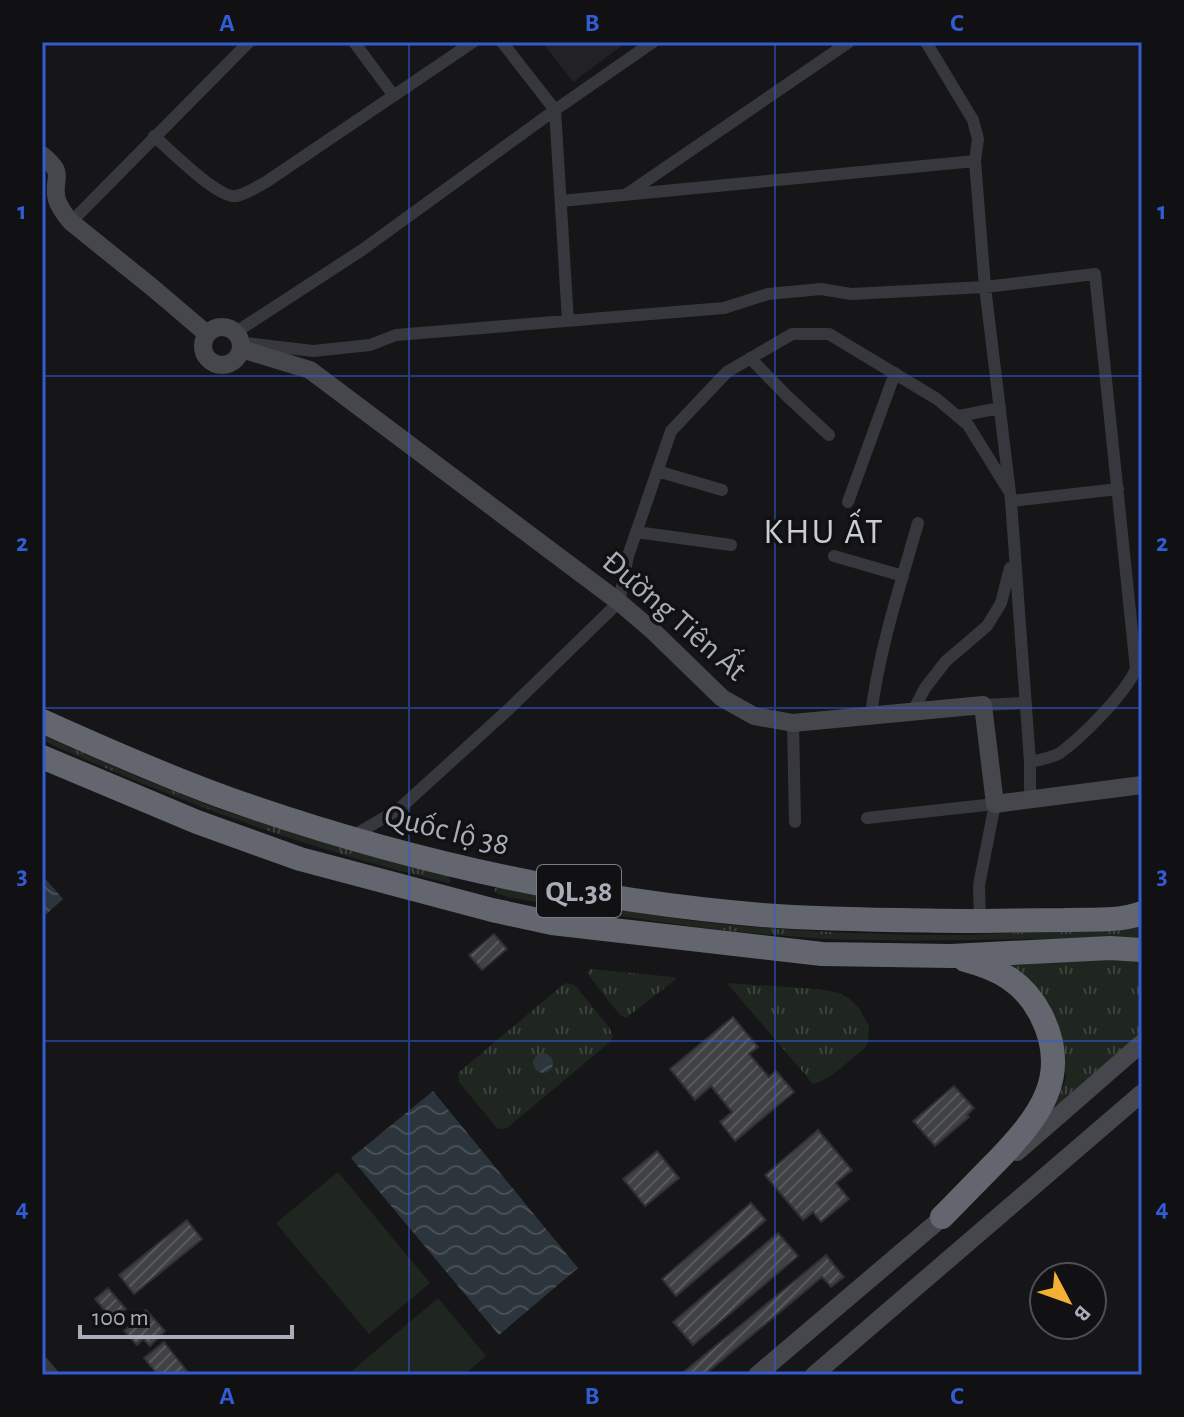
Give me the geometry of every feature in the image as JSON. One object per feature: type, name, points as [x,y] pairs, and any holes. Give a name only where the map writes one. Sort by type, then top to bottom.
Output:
[{"type":"highway","name":"Quốc lộ 38","points":[[42,721],[219,795],[350,837],[554,887],[745,913],[816,919],[1083,920],[1130,917],[1142,913]]},
{"type":"highway","name":"Quốc lộ 38","points":[[42,757],[264,847],[344,872],[552,923],[822,954],[951,956],[1110,948],[1142,950]]},
{"type":"highway","points":[[468,903],[477,870]]},
{"type":"highway","points":[[942,1217],[1029,1126],[1048,1092],[1054,1060],[1044,1021],[1021,988],[991,967],[951,956]]},
{"type":"street","points":[[71,222],[249,42]]},
{"type":"street","points":[[354,42],[394,96]]},
{"type":"street","points":[[154,136],[212,187],[235,196],[266,182],[473,42]]},
{"type":"street","points":[[502,42],[555,110],[568,321]]},
{"type":"street","points":[[653,42],[240,341],[235,361],[216,365],[203,351],[207,334],[219,326],[231,328],[240,341],[313,351],[370,345],[396,335],[724,308],[768,294],[821,289],[851,294],[985,287],[1095,274],[1139,669],[1121,694],[1079,737],[1057,755],[1030,762]]},
{"type":"street","points":[[624,196],[849,42]]},
{"type":"street","points":[[926,42],[973,120],[978,139],[975,161],[985,287],[1010,496],[1030,762],[1030,800]]},
{"type":"street","points":[[42,155],[54,165],[59,176],[56,197],[61,211],[71,222],[207,334]]},
{"type":"street","points":[[561,201],[975,161]]},
{"type":"street","points":[[350,837],[399,809],[509,709],[619,602],[628,556],[671,431],[727,372],[792,334],[829,334],[959,416],[968,425],[1010,496]]},
{"type":"street","name":"Đường Tiên Ất","points":[[240,341],[310,370],[619,602],[722,698],[754,716],[793,723],[983,705]]},
{"type":"street","points":[[750,358],[829,435]]},
{"type":"street","points":[[848,502],[895,373]]},
{"type":"street","points":[[959,416],[1000,408]]},
{"type":"street","points":[[657,471],[722,490]]},
{"type":"street","points":[[1010,496],[1118,489]]},
{"type":"street","points":[[871,715],[875,683],[918,523]]},
{"type":"street","points":[[636,532],[731,545]]},
{"type":"street","points":[[834,556],[903,576]]},
{"type":"street","points":[[913,711],[925,688],[946,661],[987,626],[1001,603],[1013,557]]},
{"type":"street","points":[[980,921],[979,885],[995,804],[983,705],[1026,703]]},
{"type":"street","points":[[793,723],[795,822]]},
{"type":"street","points":[[867,818],[1142,785]]},
{"type":"street","points":[[814,1375],[865,1307],[942,1217],[1142,1043]]},
{"type":"street","points":[[757,1375],[865,1307],[1142,1093]]},
{"type":"street","points":[[42,1362],[53,1375]]},
{"type":"shaded area","points":[[542,42],[627,42],[573,82]]},
{"type":"green space","points":[[42,735],[221,810],[449,876],[451,881],[397,870],[242,822],[91,762],[42,740]]},
{"type":"green space","points":[[498,886],[643,914],[759,927],[843,933],[955,935],[1142,923],[1142,938],[910,940],[791,937],[669,923],[548,904],[496,893],[494,889]]},
{"type":"green space","points":[[995,958],[1142,958],[1142,1034],[1052,1111],[1066,1079],[1064,1056]]},
{"type":"green space","points":[[591,969],[676,979],[626,1018],[620,1015],[590,977],[587,972]]},
{"type":"green space","points":[[565,983],[578,989],[609,1027],[613,1036],[611,1041],[507,1128],[497,1128],[459,1082],[458,1073]]},
{"type":"green space","points":[[727,983],[840,993],[859,1008],[869,1026],[868,1042],[840,1069],[813,1084]]},
{"type":"green space","points":[[338,1172],[430,1283],[369,1334],[276,1223]]},
{"type":"green space","points":[[438,1298],[486,1356],[464,1375],[355,1375],[352,1371]]},
{"type":"water","points":[[42,875],[63,899],[42,918]]},
{"type":"water","points":[[543,1053],[550,1056],[553,1063],[550,1070],[543,1073],[536,1070],[533,1063],[536,1056]]},
{"type":"water","points":[[433,1091],[578,1268],[499,1335],[351,1158]]},
{"type":"building","points":[[494,934],[507,949],[482,970],[469,955]]},
{"type":"building","points":[[733,1017],[758,1047],[749,1054],[769,1077],[776,1071],[794,1092],[735,1141],[720,1122],[732,1112],[711,1086],[695,1100],[670,1069]]},
{"type":"building","points":[[954,1086],[974,1108],[967,1115],[969,1117],[935,1146],[913,1121]]},
{"type":"building","points":[[818,1130],[852,1170],[836,1183],[849,1199],[821,1222],[813,1212],[803,1220],[765,1175]]},
{"type":"building","points":[[657,1151],[679,1178],[645,1206],[623,1179]]},
{"type":"building","points":[[751,1203],[766,1220],[676,1296],[662,1279]]},
{"type":"building","points":[[187,1220],[202,1239],[134,1294],[119,1275]]},
{"type":"building","points":[[778,1233],[798,1256],[693,1345],[673,1322]]},
{"type":"building","points":[[826,1255],[844,1277],[831,1287],[822,1277],[704,1375],[680,1375]]},
{"type":"building","points":[[108,1288],[126,1309],[113,1320],[95,1299]]},
{"type":"building","points":[[146,1310],[165,1331],[150,1346],[143,1339],[137,1345],[124,1331]]},
{"type":"building","points":[[164,1342],[190,1375],[158,1375],[144,1358]]},
{"type":"district","name":"KHU ẤT","points":[[824,530]]}]
